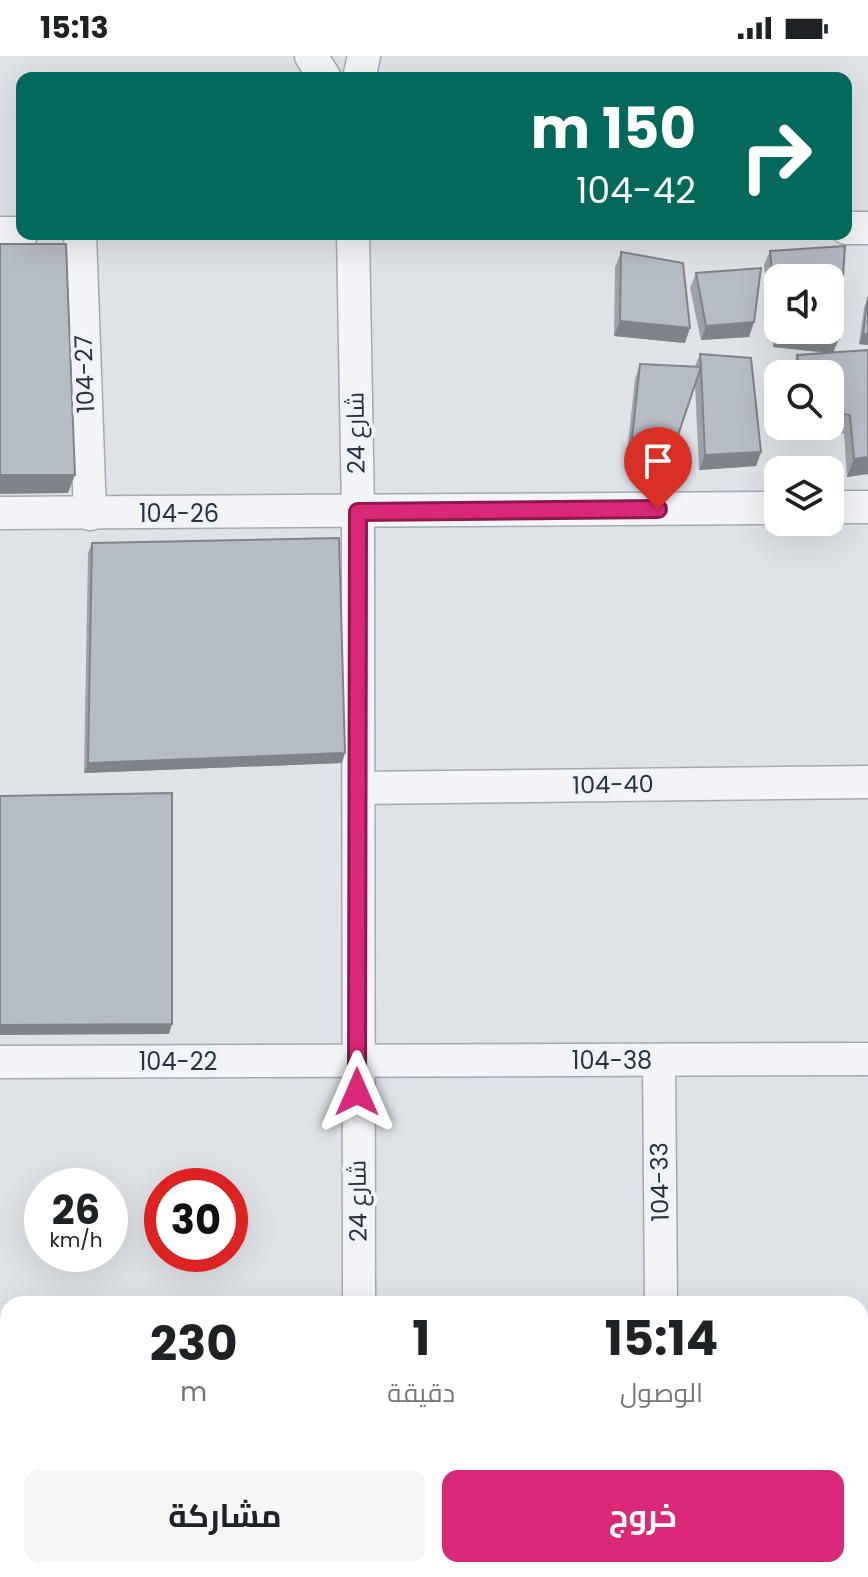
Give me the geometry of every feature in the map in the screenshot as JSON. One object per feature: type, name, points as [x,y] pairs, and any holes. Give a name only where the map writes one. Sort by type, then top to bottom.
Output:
[{"type":"street","name":"104-27","points":[[80,240],[90,514]]},
{"type":"street","name":"شارع 24","points":[[353,240],[358,512],[359,1296]]},
{"type":"street","points":[[844,507],[868,507]]},
{"type":"street","name":"104-26","points":[[0,513],[764,508]]},
{"type":"street","name":"104-40","points":[[359,788],[868,782]]},
{"type":"street","name":"104-38","points":[[357,1061],[868,1059]]},
{"type":"street","name":"104-22","points":[[0,1062],[357,1061]]},
{"type":"street","name":"104-33","points":[[659,1061],[661,1296]]},
{"type":"building","points":[[0,244],[66,244],[75,475],[0,475]]},
{"type":"building","points":[[845,246],[844,264],[771,264],[770,251]]},
{"type":"building","points":[[621,252],[683,263],[690,328],[620,321]]},
{"type":"building","points":[[761,268],[754,322],[706,326],[696,273]]},
{"type":"building","points":[[868,297],[868,334],[863,334]]},
{"type":"building","points":[[868,350],[868,457],[854,459],[850,415],[844,414],[844,360],[798,360],[797,355]]},
{"type":"building","points":[[700,354],[751,358],[761,452],[705,455]]},
{"type":"building","points":[[640,364],[701,367],[673,450],[632,439]]},
{"type":"building","points":[[339,538],[345,753],[88,763],[92,543]]},
{"type":"building","points":[[172,793],[172,1024],[0,1025],[0,796]]},
{"type":"route","points":[[357,1092],[358,512],[658,509]]}]
